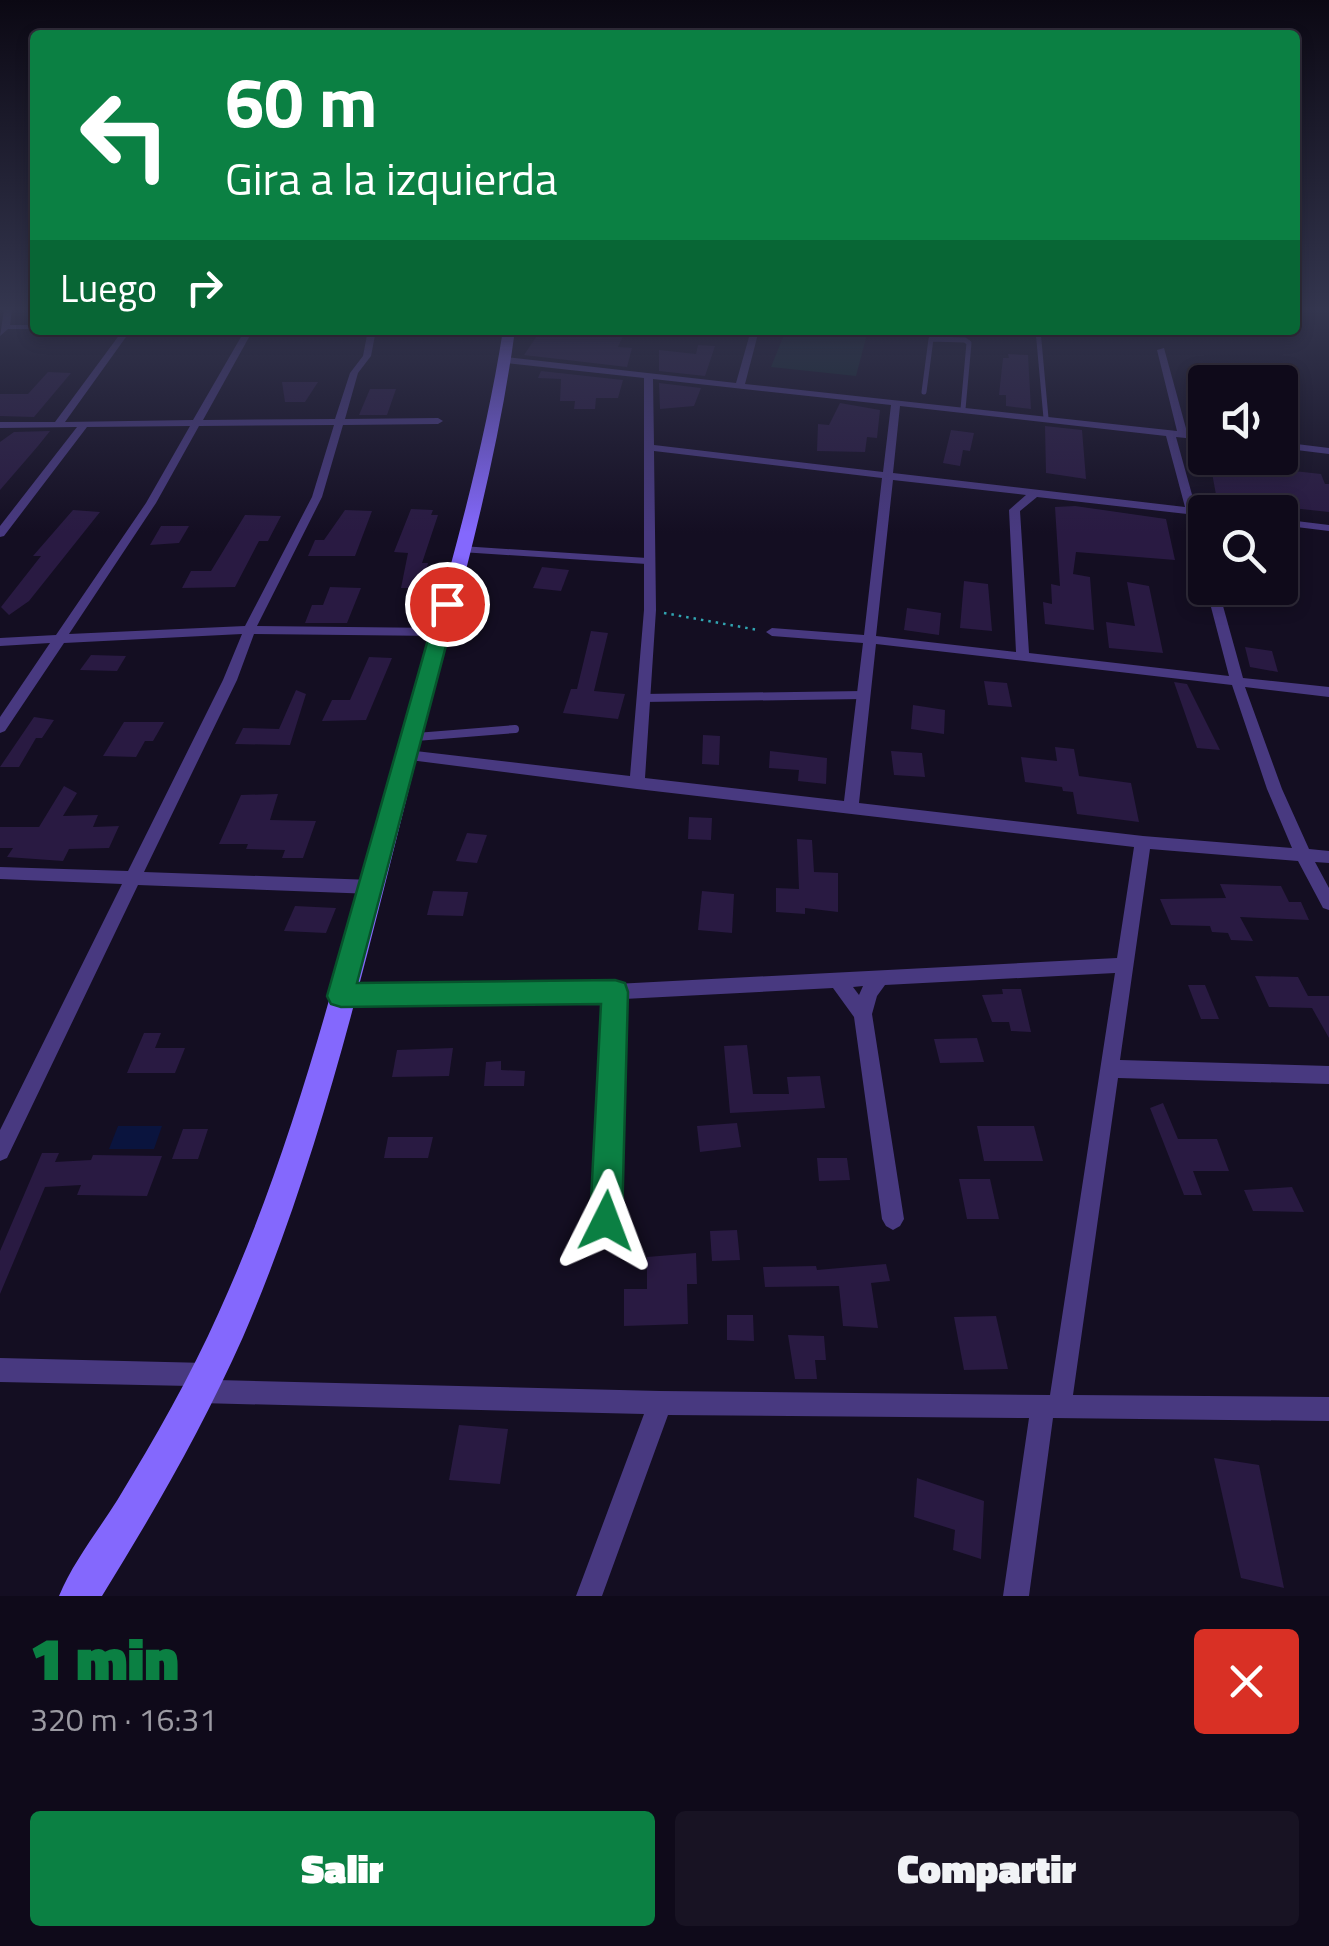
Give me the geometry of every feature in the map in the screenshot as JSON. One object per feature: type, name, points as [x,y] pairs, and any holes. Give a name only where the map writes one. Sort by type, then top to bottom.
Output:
[{"type":"street","points":[[58,424],[87,384]]},
{"type":"street","points":[[0,728],[150,504],[219,384]]},
{"type":"street","points":[[0,1150],[251,631],[258,609],[310,512],[342,423],[351,384]]},
{"type":"street","points":[[79,1596],[166,1456],[203,1383],[254,1266],[291,1162],[373,886],[499,384]]},
{"type":"street","points":[[637,784],[650,610],[648,384]]},
{"type":"street","points":[[735,384],[1188,435]]},
{"type":"street","points":[[1168,384],[1194,495]]},
{"type":"street","points":[[851,809],[896,402]]},
{"type":"street","points":[[0,425],[438,421]]},
{"type":"street","points":[[0,534],[84,424]]},
{"type":"street","points":[[650,448],[1188,511]]},
{"type":"street","points":[[1298,448],[1329,451]]},
{"type":"street","points":[[976,485],[1014,510]]},
{"type":"street","points":[[1014,510],[1036,492]]},
{"type":"street","points":[[1014,510],[1023,656]]},
{"type":"street","points":[[1298,524],[1329,528]]},
{"type":"street","points":[[1216,605],[1235,682],[1301,855],[1329,903]]},
{"type":"street","points":[[0,642],[251,631],[440,632]]},
{"type":"street","points":[[772,632],[870,639],[1329,692]]},
{"type":"street","points":[[409,746],[637,784],[1142,842],[1329,857]]},
{"type":"street","points":[[1016,1596],[1052,1405],[1142,842]]},
{"type":"street","points":[[0,874],[373,886]]},
{"type":"street","points":[[341,996],[615,992],[1122,966]]},
{"type":"street","points":[[880,977],[868,994],[864,1014],[892,1219]]},
{"type":"street","points":[[836,979],[864,1014]]},
{"type":"street","points":[[606,1221],[615,992]]},
{"type":"street","points":[[1108,1069],[1329,1075]]},
{"type":"street","points":[[0,1370],[660,1403],[1329,1409]]},
{"type":"street","points":[[589,1596],[660,1403]]},
{"type":"lane","points":[[924,392],[925,384]]},
{"type":"lane","points":[[963,409],[966,384]]},
{"type":"lane","points":[[1043,384],[1046,418]]},
{"type":"lane","points":[[461,548],[647,561]]},
{"type":"lane","points":[[643,698],[863,695]]},
{"type":"lane","points":[[409,746],[515,729]]},
{"type":"path","points":[[650,610],[772,632]]},
{"type":"shaded area","points":[[118,1126],[162,1126],[154,1149],[109,1149]]},
{"type":"building","points":[[37,384],[61,384],[34,417],[0,416],[0,394],[28,394]]},
{"type":"building","points":[[282,384],[316,384],[305,402],[285,402]]},
{"type":"building","points":[[561,384],[622,384],[618,398],[596,398],[595,409],[574,409],[575,401],[560,401]]},
{"type":"building","points":[[659,384],[701,388],[694,406],[660,409]]},
{"type":"building","points":[[1000,384],[1030,384],[1031,409],[1006,406],[1006,395],[999,395]]},
{"type":"building","points":[[370,389],[396,389],[387,415],[359,415]]},
{"type":"building","points":[[840,403],[880,410],[877,438],[867,437],[865,452],[817,451],[818,424],[829,425]]},
{"type":"building","points":[[1045,426],[1082,430],[1086,479],[1046,473]]},
{"type":"building","points":[[951,430],[974,433],[970,451],[963,450],[960,466],[943,463]]},
{"type":"building","points":[[50,431],[0,490],[0,442],[14,432]]},
{"type":"building","points":[[1321,474],[1325,484],[1329,484],[1329,512],[1298,509],[1298,495],[1216,495],[1212,475]]},
{"type":"building","points":[[1075,506],[1166,519],[1175,560],[1076,552],[1073,574],[1090,577],[1094,630],[1045,624],[1043,602],[1052,604],[1051,584],[1060,586],[1055,507]]},
{"type":"building","points":[[411,509],[433,510],[431,515],[438,515],[422,563],[428,563],[422,588],[401,588],[408,553],[394,552]]},
{"type":"building","points":[[73,510],[100,512],[29,601],[9,615],[1,607],[41,556],[33,556]]},
{"type":"building","points":[[345,510],[372,511],[355,556],[308,556],[315,540],[324,540]]},
{"type":"building","points":[[245,515],[281,516],[268,541],[259,541],[235,587],[182,588],[191,571],[211,571]]},
{"type":"building","points":[[161,526],[189,526],[179,543],[150,545]]},
{"type":"building","points":[[542,567],[569,570],[561,591],[533,588]]},
{"type":"building","points":[[964,581],[988,584],[992,631],[960,628]]},
{"type":"building","points":[[1127,582],[1149,586],[1163,653],[1109,648],[1106,622],[1135,626]]},
{"type":"building","points":[[330,587],[361,588],[347,623],[305,623],[312,605],[323,605]]},
{"type":"building","points":[[907,608],[941,613],[939,635],[904,630]]},
{"type":"building","points":[[591,631],[608,633],[594,691],[625,694],[618,719],[563,713],[571,689],[577,689]]},
{"type":"building","points":[[1245,647],[1272,651],[1278,672],[1250,667]]},
{"type":"building","points":[[91,655],[126,656],[117,671],[80,670]]},
{"type":"building","points":[[369,657],[392,658],[366,720],[322,721],[332,700],[350,700]]},
{"type":"building","points":[[984,681],[1007,683],[1012,707],[988,705]]},
{"type":"building","points":[[1174,682],[1187,684],[1220,750],[1197,748]]},
{"type":"building","points":[[296,690],[306,694],[290,745],[235,744],[243,728],[279,729]]},
{"type":"building","points":[[913,705],[945,710],[944,734],[911,729]]},
{"type":"building","points":[[34,717],[54,720],[42,738],[36,738],[19,767],[0,767]]},
{"type":"building","points":[[124,722],[164,722],[153,741],[145,741],[136,757],[103,756]]},
{"type":"building","points":[[703,735],[720,736],[719,765],[702,764]]},
{"type":"building","points":[[1055,747],[1074,749],[1079,776],[1131,783],[1139,822],[1077,814],[1073,792],[1025,782],[1021,757],[1057,761]]},
{"type":"building","points":[[770,751],[827,758],[826,784],[798,781],[799,770],[769,768]]},
{"type":"building","points":[[891,751],[922,753],[925,777],[894,775]]},
{"type":"building","points":[[64,786],[77,793],[63,816],[98,815],[93,827],[119,826],[109,848],[69,849],[63,861],[7,857],[13,848],[0,848],[0,827],[39,827]]},
{"type":"building","points":[[278,794],[270,820],[316,821],[303,858],[282,858],[285,850],[219,844],[241,795]]},
{"type":"building","points":[[689,817],[712,818],[711,840],[688,839]]},
{"type":"building","points":[[467,833],[487,835],[477,863],[456,861]]},
{"type":"building","points":[[797,839],[812,840],[814,872],[838,873],[838,912],[805,908],[805,914],[776,912],[776,888],[799,889]]},
{"type":"building","points":[[1220,884],[1281,886],[1289,902],[1301,902],[1309,920],[1240,917],[1253,941],[1231,940],[1228,933],[1212,932],[1210,926],[1171,925],[1160,899],[1226,898]]},
{"type":"building","points":[[433,891],[468,892],[463,916],[427,915]]},
{"type":"building","points":[[702,891],[734,894],[732,933],[698,930]]},
{"type":"building","points":[[295,906],[336,908],[326,933],[284,931]]},
{"type":"building","points":[[1255,976],[1298,977],[1308,996],[1329,996],[1329,1038],[1312,1008],[1269,1007]]},
{"type":"building","points":[[1188,985],[1205,985],[1219,1019],[1201,1019]]},
{"type":"building","points":[[1002,989],[1021,989],[1031,1032],[1011,1031],[1009,1022],[992,1022],[982,995],[1003,994]]},
{"type":"building","points":[[144,1033],[161,1033],[155,1048],[185,1048],[175,1073],[127,1073]]},
{"type":"building","points":[[977,1038],[984,1062],[940,1063],[934,1039]]},
{"type":"building","points":[[747,1045],[753,1094],[789,1094],[787,1077],[820,1076],[825,1108],[730,1113],[724,1046]]},
{"type":"building","points":[[453,1048],[449,1076],[392,1077],[397,1050]]},
{"type":"building","points":[[501,1061],[501,1070],[525,1071],[524,1086],[484,1086],[486,1062]]},
{"type":"building","points":[[1163,1103],[1178,1139],[1217,1139],[1229,1171],[1193,1171],[1202,1195],[1184,1195],[1150,1108]]},
{"type":"building","points":[[737,1123],[741,1147],[700,1152],[697,1126]]},
{"type":"building","points":[[977,1126],[1034,1126],[1043,1161],[984,1161]]},
{"type":"building","points":[[183,1129],[208,1129],[198,1159],[172,1159]]},
{"type":"building","points":[[388,1137],[433,1137],[428,1158],[384,1158]]},
{"type":"building","points":[[42,1153],[59,1153],[55,1162],[91,1160],[93,1155],[162,1156],[147,1196],[77,1195],[81,1185],[45,1187],[0,1294],[0,1251]]},
{"type":"building","points":[[817,1158],[847,1158],[850,1180],[819,1181]]},
{"type":"building","points":[[959,1179],[990,1179],[999,1219],[967,1219]]},
{"type":"building","points":[[1292,1187],[1304,1212],[1253,1211],[1244,1190]]},
{"type":"building","points":[[737,1230],[740,1260],[712,1261],[710,1231]]},
{"type":"building","points":[[696,1253],[697,1284],[687,1284],[688,1324],[624,1326],[624,1289],[647,1289],[647,1257]]},
{"type":"building","points":[[886,1264],[890,1281],[871,1283],[878,1328],[843,1326],[839,1286],[765,1287],[763,1267],[816,1266],[817,1270]]},
{"type":"building","points":[[727,1315],[753,1315],[754,1341],[727,1340]]},
{"type":"building","points":[[996,1316],[1008,1369],[964,1370],[954,1317]]},
{"type":"building","points":[[788,1335],[824,1336],[826,1360],[815,1360],[817,1379],[795,1379]]},
{"type":"building","points":[[459,1425],[508,1429],[500,1484],[449,1480]]},
{"type":"building","points":[[1214,1458],[1259,1465],[1284,1588],[1241,1578]]},
{"type":"building","points":[[917,1478],[984,1501],[981,1559],[953,1550],[955,1530],[914,1517]]},
{"type":"route","points":[[447,604],[341,996],[615,992],[606,1221]]}]
